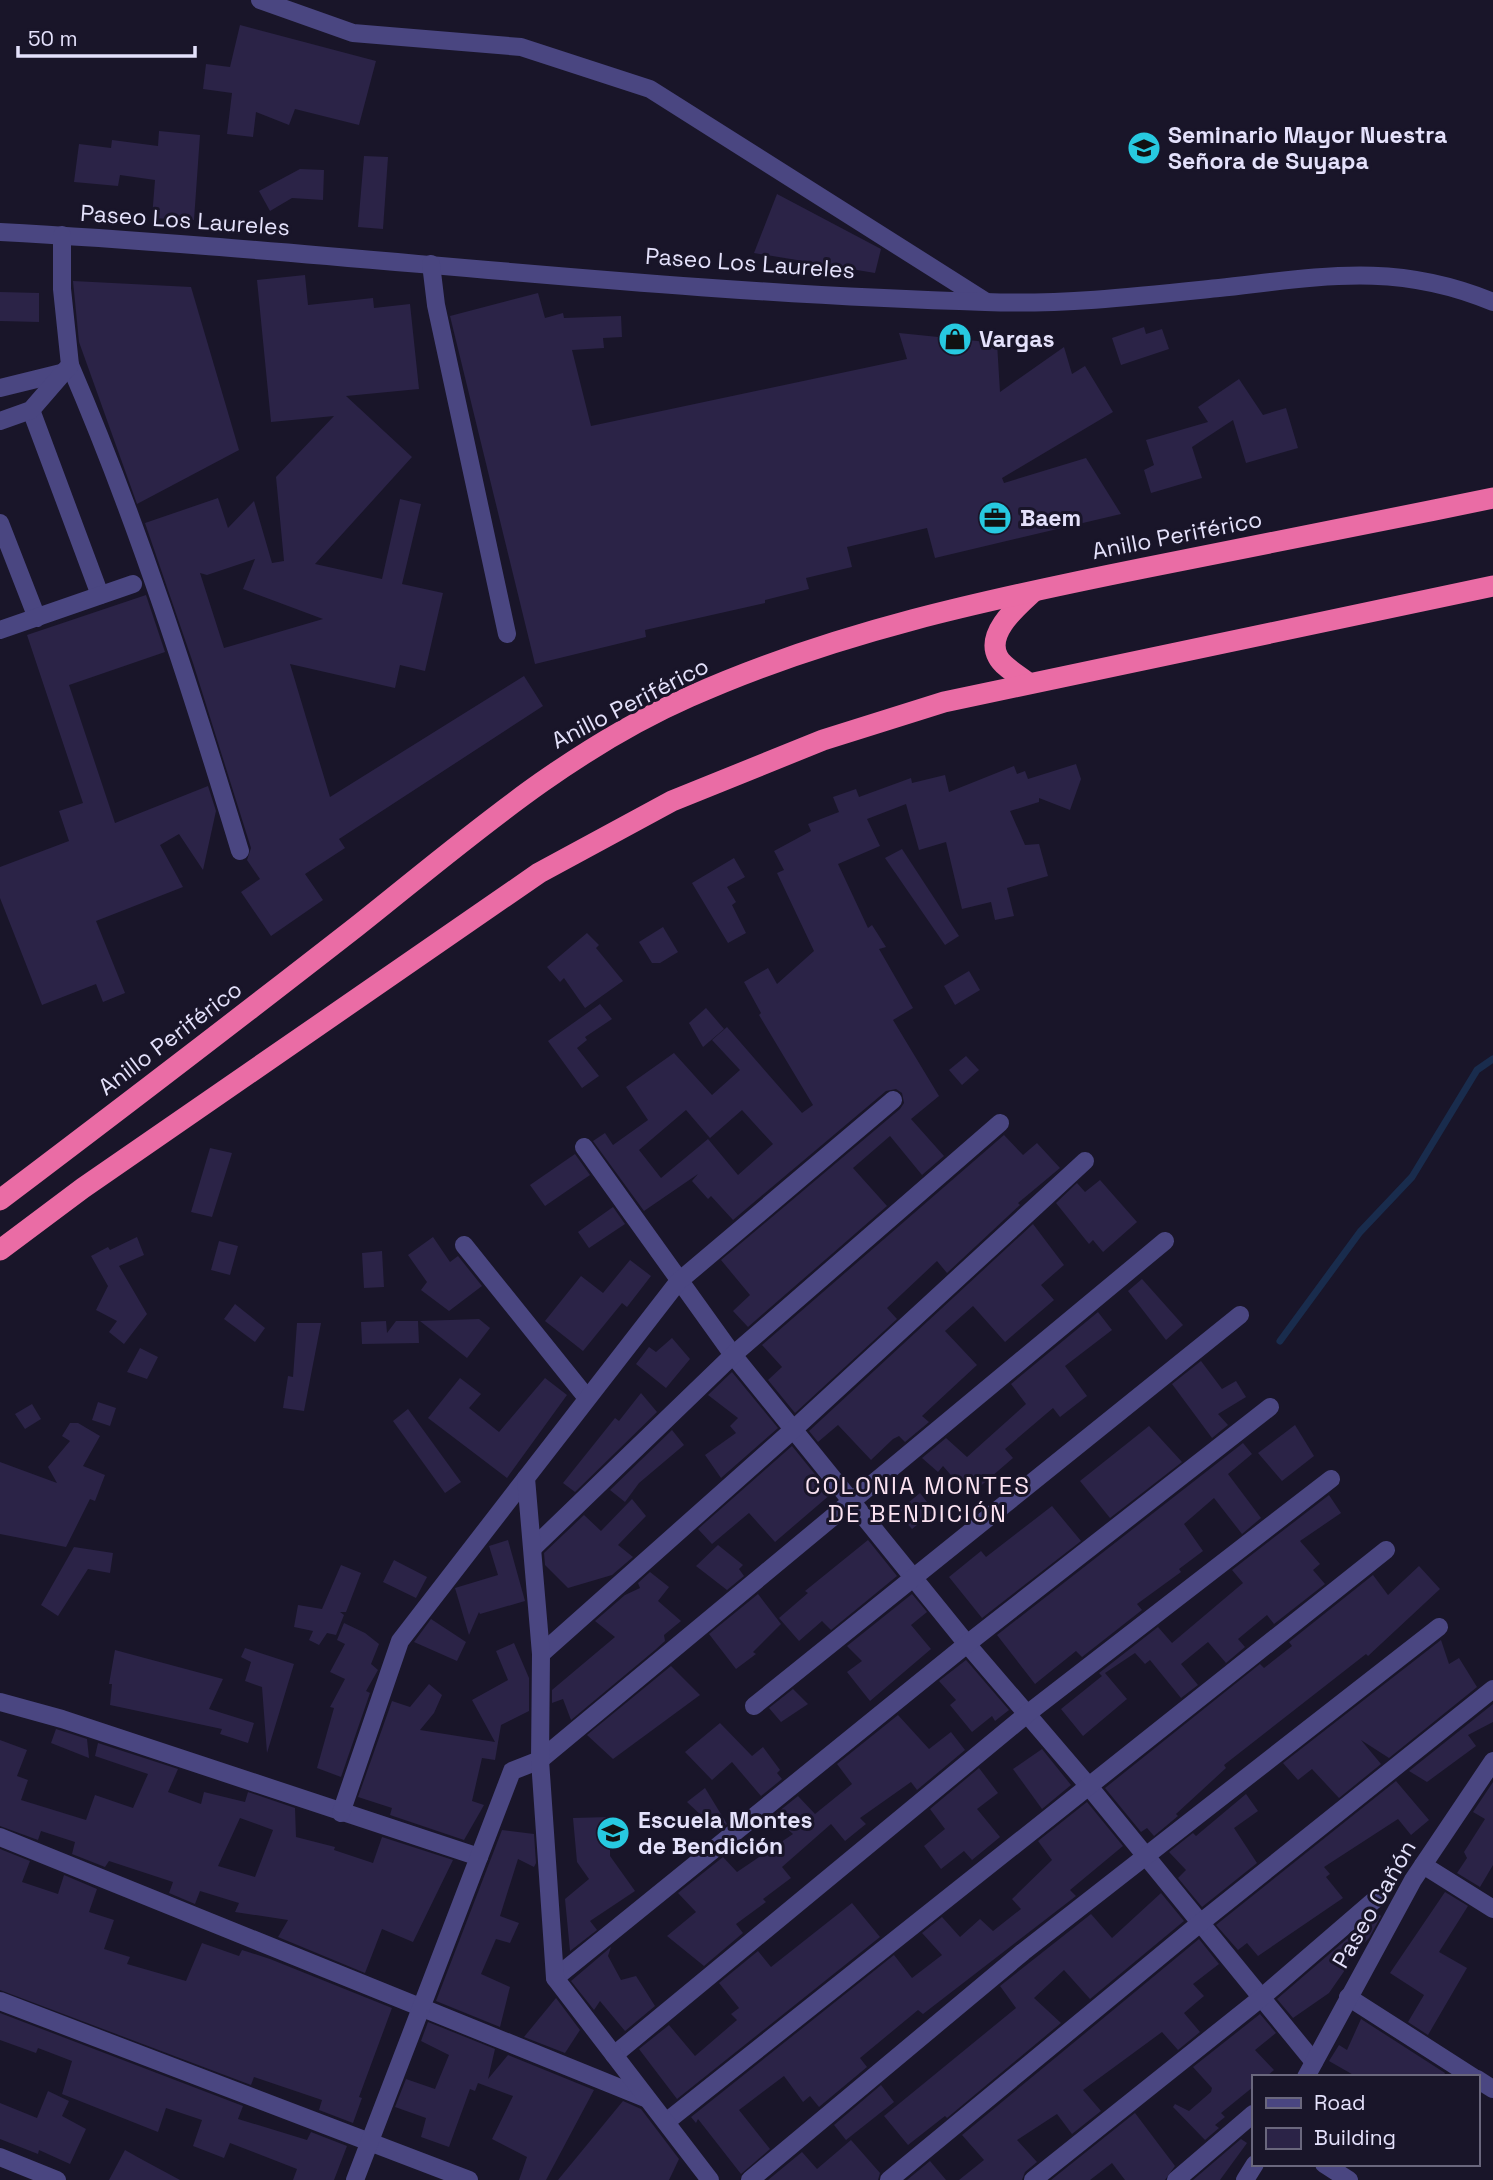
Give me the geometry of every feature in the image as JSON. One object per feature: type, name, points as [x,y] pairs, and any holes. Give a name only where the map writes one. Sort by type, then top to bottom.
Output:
[{"type":"highway","name":"Anillo Periférico","points":[[0,1200],[240,1018],[541,780],[598,743],[688,697],[796,655],[885,626],[1034,590],[1493,498]]},
{"type":"highway","points":[[0,1250],[83,1188],[539,873],[672,801],[784,755],[934,705],[1493,586]]},
{"type":"highway","points":[[1028,683],[998,658],[995,643],[1006,617],[1034,590]]},
{"type":"street","points":[[260,0],[353,33],[521,47],[650,89],[988,303]]},
{"type":"street","name":"Paseo Los Laureles","points":[[0,232],[707,286],[988,303],[1117,299],[1363,273],[1456,287],[1493,302]]},
{"type":"street","points":[[62,235],[65,369],[121,487],[184,669],[240,851]]},
{"type":"street","points":[[431,264],[436,305],[508,634]]},
{"type":"street","points":[[0,388],[65,369]]},
{"type":"street","points":[[0,421],[31,410],[65,369]]},
{"type":"street","points":[[31,410],[100,595]]},
{"type":"street","points":[[0,523],[37,618]]},
{"type":"street","points":[[0,630],[133,584]]},
{"type":"street","points":[[341,1813],[400,1641],[587,1398],[678,1282],[893,1100]]},
{"type":"street","points":[[534,1547],[733,1355],[1000,1123]]},
{"type":"street","points":[[584,1147],[678,1282],[733,1355],[967,1644],[1087,1784],[1261,1998],[1310,2069]]},
{"type":"street","points":[[541,1654],[794,1428],[1085,1161]]},
{"type":"street","points":[[355,2180],[512,1771],[540,1760],[1165,1241]]},
{"type":"street","points":[[464,1245],[587,1398]]},
{"type":"street","points":[[754,1706],[1240,1315]]},
{"type":"street","points":[[555,1978],[967,1644],[1270,1407]]},
{"type":"street","points":[[526,1478],[534,1547],[541,1654],[540,1760],[555,1978],[710,2180]]},
{"type":"street","points":[[614,2055],[1027,1714],[1331,1479]]},
{"type":"street","points":[[666,2122],[1087,1784],[1387,1549]]},
{"type":"street","points":[[750,2180],[1023,1952],[1439,1627]]},
{"type":"street","points":[[889,2180],[1199,1924],[1493,1689]]},
{"type":"street","points":[[0,1702],[62,1719],[479,1857]]},
{"type":"street","name":"Paseo Cañón","points":[[1310,2069],[1423,1864],[1493,1761]]},
{"type":"street","points":[[0,1837],[645,2098]]},
{"type":"street","points":[[1423,1864],[1493,1909]]},
{"type":"street","points":[[1033,2180],[1261,1998],[1378,1897]]},
{"type":"street","points":[[1348,1997],[1470,2075]]},
{"type":"street","points":[[0,2001],[469,2180]]},
{"type":"street","points":[[1176,2180],[1252,2115]]},
{"type":"street","points":[[0,2157],[57,2180]]},
{"type":"street","points":[[1327,2166],[1349,2180]]},
{"type":"building","points":[[240,25],[376,61],[359,125],[295,109],[289,125],[256,112],[253,137],[227,134],[232,93],[203,89],[206,64],[230,67]]},
{"type":"building","points":[[159,131],[200,135],[194,220],[152,218],[155,180],[120,175],[118,186],[74,182],[79,144],[111,148],[112,140],[158,146]]},
{"type":"building","points":[[364,156],[388,157],[383,229],[358,227]]},
{"type":"building","points":[[300,169],[324,170],[323,200],[292,198],[270,211],[259,191]]},
{"type":"building","points":[[777,194],[881,249],[875,273],[754,253]]},
{"type":"building","points":[[305,275],[308,305],[373,298],[374,308],[410,304],[419,389],[346,396],[412,457],[315,564],[382,579],[400,499],[421,504],[402,584],[443,593],[425,671],[400,665],[395,688],[290,664],[330,797],[524,676],[543,706],[339,839],[345,848],[305,874],[323,900],[271,936],[241,892],[260,879],[247,860],[251,848],[193,663],[145,523],[218,498],[228,528],[254,501],[272,563],[284,561],[276,477],[334,416],[271,422],[257,280]],"holes":[[[255,559],[243,589],[323,619],[224,648],[200,573],[207,575]]]},
{"type":"building","points":[[73,281],[191,287],[239,450],[137,504],[79,342]]},
{"type":"building","points":[[0,292],[39,293],[39,322],[0,321]]},
{"type":"building","points":[[538,293],[545,318],[563,313],[564,318],[621,316],[622,337],[603,338],[604,348],[572,350],[591,426],[907,359],[899,333],[997,343],[1000,392],[1064,347],[1072,374],[1085,366],[1113,412],[1002,478],[1004,483],[1086,458],[1121,514],[935,558],[927,528],[847,547],[852,567],[806,578],[809,589],[765,600],[765,603],[645,630],[646,637],[535,664],[450,316]]},
{"type":"building","points":[[1144,327],[1146,334],[1162,329],[1169,349],[1121,365],[1112,338]]},
{"type":"building","points":[[1239,379],[1263,415],[1286,408],[1298,448],[1246,463],[1233,420],[1192,447],[1202,478],[1151,493],[1144,470],[1154,465],[1146,440],[1208,422],[1198,407]]},
{"type":"building","points":[[146,595],[165,652],[69,685],[115,823],[208,786],[216,811],[203,870],[179,834],[160,845],[183,887],[96,921],[125,993],[103,1002],[96,984],[42,1005],[0,898],[0,867],[69,841],[59,811],[83,803],[27,635]]},
{"type":"building","points":[[1076,764],[1081,779],[1070,810],[1039,798],[1039,802],[1010,811],[1025,845],[1039,844],[1048,876],[1007,888],[1014,916],[995,920],[991,902],[962,909],[946,842],[919,850],[906,804],[867,819],[880,846],[838,864],[868,928],[872,925],[886,947],[879,949],[913,1008],[893,1020],[939,1096],[911,1119],[944,1156],[922,1175],[890,1136],[853,1168],[887,1206],[748,1327],[733,1311],[750,1295],[721,1260],[900,1109],[904,1103],[902,1093],[896,1089],[886,1091],[733,1220],[711,1196],[708,1199],[692,1181],[698,1174],[644,1211],[593,1141],[605,1133],[613,1145],[648,1120],[626,1087],[674,1053],[712,1095],[740,1070],[712,1040],[727,1027],[802,1113],[813,1105],[759,1015],[761,1013],[744,982],[768,968],[777,984],[814,951],[777,873],[784,870],[774,851],[811,831],[808,824],[839,812],[833,797],[856,789],[859,797],[911,778],[912,783],[945,775],[949,792],[1014,766],[1017,774],[1025,771],[1028,779]],"holes":[[[686,1110],[710,1138],[742,1110],[773,1144],[738,1175],[708,1139],[661,1178],[639,1150]]]},
{"type":"building","points":[[902,849],[959,936],[945,945],[885,858]]},
{"type":"building","points":[[734,858],[745,877],[727,887],[736,902],[732,905],[746,933],[728,943],[692,883]]},
{"type":"building","points":[[663,927],[678,952],[660,963],[652,963],[639,942]]},
{"type":"building","points":[[587,933],[599,945],[596,948],[623,981],[585,1008],[564,978],[560,982],[547,967]]},
{"type":"building","points":[[969,971],[980,990],[955,1005],[944,986]]},
{"type":"building","points":[[600,1004],[612,1019],[585,1037],[587,1040],[577,1048],[599,1076],[582,1088],[548,1041]]},
{"type":"building","points":[[706,1008],[724,1029],[703,1047],[689,1023]]},
{"type":"building","points":[[966,1056],[979,1070],[962,1085],[949,1070]]},
{"type":"building","points":[[1004,1135],[1023,1155],[1037,1143],[1060,1168],[1018,1203],[1020,1205],[947,1273],[937,1261],[887,1308],[897,1319],[795,1413],[768,1380],[782,1367],[762,1345]]},
{"type":"building","points":[[210,1148],[232,1153],[212,1217],[191,1212]]},
{"type":"building","points":[[575,1154],[590,1175],[545,1206],[530,1185]]},
{"type":"building","points":[[1100,1180],[1137,1222],[1103,1252],[1093,1240],[1089,1244],[1056,1203],[1077,1183],[1085,1192]]},
{"type":"building","points":[[613,1207],[625,1224],[589,1248],[578,1232]]},
{"type":"building","points":[[1033,1224],[1064,1265],[1041,1285],[1054,1300],[1005,1342],[973,1306],[945,1331],[977,1365],[922,1416],[929,1422],[905,1442],[899,1436],[893,1439],[871,1460],[838,1425],[818,1442],[809,1431]]},
{"type":"building","points":[[137,1237],[144,1255],[119,1266],[147,1314],[124,1344],[109,1332],[117,1321],[96,1310],[108,1286],[91,1256]]},
{"type":"building","points":[[433,1237],[450,1262],[458,1256],[482,1286],[449,1311],[421,1290],[427,1282],[408,1255]]},
{"type":"building","points":[[219,1241],[238,1246],[230,1275],[211,1270]]},
{"type":"building","points":[[382,1251],[384,1287],[364,1288],[362,1253]]},
{"type":"building","points":[[630,1260],[651,1276],[627,1307],[622,1303],[583,1351],[545,1321],[581,1276],[603,1293]]},
{"type":"building","points":[[1142,1279],[1183,1325],[1166,1340],[1128,1291]]},
{"type":"building","points":[[235,1304],[265,1328],[255,1342],[224,1319]]},
{"type":"building","points":[[1098,1312],[1112,1330],[1065,1366],[1087,1396],[1060,1417],[1053,1408],[1005,1449],[1013,1458],[969,1496],[943,1466],[938,1472],[922,1458],[946,1438],[967,1457],[1026,1404],[1011,1384]]},
{"type":"building","points":[[479,1319],[490,1328],[467,1358],[420,1321]]},
{"type":"building","points":[[386,1321],[387,1333],[396,1321],[418,1321],[419,1343],[362,1344],[361,1322]]},
{"type":"building","points":[[297,1323],[321,1323],[304,1411],[283,1408],[288,1376],[293,1377]]},
{"type":"building","points":[[672,1338],[690,1359],[666,1388],[636,1364],[649,1347],[656,1352]]},
{"type":"building","points":[[140,1348],[158,1357],[147,1379],[127,1372]]},
{"type":"building","points":[[1201,1361],[1222,1389],[1236,1381],[1246,1397],[1218,1414],[1228,1425],[1212,1438],[1172,1384]]},
{"type":"building","points":[[732,1372],[778,1428],[721,1478],[705,1455],[736,1433],[730,1426],[738,1418],[708,1395]]},
{"type":"building","points":[[460,1378],[481,1394],[469,1408],[499,1432],[545,1378],[567,1395],[507,1478],[428,1418]]},
{"type":"building","points":[[641,1393],[657,1412],[575,1492],[563,1483],[615,1418],[619,1421]]},
{"type":"building","points":[[98,1402],[116,1408],[110,1426],[92,1420]]},
{"type":"building","points":[[32,1404],[41,1419],[25,1429],[15,1414]]},
{"type":"building","points":[[408,1409],[461,1482],[445,1493],[393,1421]]},
{"type":"building","points":[[70,1423],[78,1423],[100,1436],[83,1466],[105,1475],[95,1501],[90,1499],[66,1547],[0,1534],[0,1462],[57,1483],[48,1467],[70,1441],[62,1436]]},
{"type":"building","points":[[1295,1425],[1314,1456],[1282,1481],[1258,1453]]},
{"type":"building","points":[[1149,1426],[1182,1462],[1110,1518],[1080,1481]]},
{"type":"building","points":[[672,1430],[684,1445],[639,1483],[625,1502],[610,1490]]},
{"type":"building","points":[[1243,1443],[1252,1454],[1228,1474],[1261,1518],[1242,1534],[1214,1498],[1184,1524],[1203,1551],[1179,1569],[1181,1572],[1137,1604],[1142,1610],[1082,1657],[1076,1651],[1035,1684],[997,1635]]},
{"type":"building","points":[[792,1446],[831,1494],[775,1542],[749,1513],[712,1544],[698,1529]]},
{"type":"building","points":[[920,1493],[934,1511],[912,1529],[897,1512]]},
{"type":"building","points":[[1329,1495],[1341,1513],[1300,1541],[1320,1564],[1313,1570],[1325,1584],[1274,1624],[1267,1615],[1238,1639],[1245,1647],[1226,1663],[1208,1642],[1181,1664],[1198,1685],[1181,1698],[1150,1660],[1145,1664],[1135,1653],[1105,1673],[1127,1699],[1083,1736],[1061,1709],[1102,1676],[1099,1673],[1158,1627],[1172,1643],[1243,1583],[1232,1570]]},
{"type":"building","points":[[632,1499],[646,1516],[618,1545],[633,1557],[612,1575],[568,1588],[545,1565],[544,1553],[584,1515],[601,1531]]},
{"type":"building","points":[[1052,1506],[1081,1541],[982,1618],[949,1577],[981,1551],[986,1557]]},
{"type":"building","points":[[508,1540],[525,1601],[480,1614],[479,1612],[469,1635],[455,1588],[498,1575],[489,1546]]},
{"type":"building","points":[[868,1540],[897,1576],[831,1630],[822,1621],[799,1641],[779,1618],[808,1593],[805,1591]]},
{"type":"building","points":[[718,1545],[743,1565],[739,1569],[744,1576],[727,1590],[696,1566]]},
{"type":"building","points":[[74,1547],[113,1553],[110,1573],[88,1569],[58,1616],[41,1605]]},
{"type":"building","points":[[394,1560],[427,1577],[416,1598],[383,1582]]},
{"type":"building","points":[[341,1565],[361,1573],[346,1612],[340,1612],[344,1615],[336,1635],[327,1633],[319,1645],[309,1640],[313,1631],[294,1627],[298,1605],[322,1609]]},
{"type":"building","points":[[1419,1566],[1440,1589],[1368,1656],[1366,1654],[1224,1765],[1226,1768],[1154,1836],[1147,1828],[1141,1832],[1105,1788],[1260,1664],[1264,1668],[1292,1646],[1289,1642],[1373,1575],[1388,1595]]},
{"type":"building","points":[[650,1572],[669,1587],[658,1601],[681,1621],[664,1635],[665,1641],[655,1650],[571,1720],[563,1699],[552,1703],[552,1690],[615,1637],[595,1621],[625,1595],[640,1588],[638,1583]]},
{"type":"building","points":[[758,1594],[781,1624],[753,1652],[756,1654],[736,1669],[709,1634]]},
{"type":"building","points":[[912,1594],[927,1612],[911,1625],[931,1649],[870,1701],[847,1672],[862,1661],[847,1646]]},
{"type":"building","points":[[431,1619],[466,1642],[457,1661],[414,1642]]},
{"type":"building","points":[[344,1623],[365,1633],[379,1644],[371,1664],[378,1670],[366,1691],[370,1693],[341,1777],[317,1768],[334,1708],[330,1707],[345,1679],[330,1672],[345,1644],[337,1640]]},
{"type":"building","points":[[1441,1640],[1449,1664],[1459,1658],[1477,1687],[1389,1758],[1361,1740],[1381,1764],[1339,1798],[1312,1769],[1298,1780],[1283,1763]]},
{"type":"building","points":[[514,1643],[529,1678],[529,1711],[501,1725],[495,1760],[482,1758],[472,1801],[484,1805],[464,1840],[390,1815],[392,1808],[358,1797],[392,1701],[410,1707],[429,1684],[442,1695],[434,1713],[420,1730],[495,1742],[472,1700],[508,1680],[496,1651]]},
{"type":"building","points":[[245,1648],[294,1664],[267,1753],[262,1687],[245,1681],[251,1662],[241,1657]]},
{"type":"building","points":[[115,1650],[223,1679],[209,1709],[254,1723],[248,1743],[220,1734],[222,1729],[110,1705],[112,1684],[109,1684]]},
{"type":"building","points":[[966,1660],[1009,1710],[995,1721],[992,1716],[972,1732],[950,1705],[956,1700],[939,1681]]},
{"type":"building","points":[[671,1666],[700,1695],[613,1759],[587,1735]]},
{"type":"building","points":[[793,1689],[808,1704],[781,1722],[769,1708]]},
{"type":"building","points":[[1493,1704],[1493,1722],[1468,1735],[1476,1746],[1427,1782],[1409,1771]]},
{"type":"building","points":[[898,1715],[929,1749],[951,1732],[965,1750],[917,1790],[911,1782],[860,1818],[866,1824],[845,1841],[831,1824],[782,1867],[791,1878],[763,1899],[766,1902],[736,1924],[743,1933],[704,1966],[667,1936],[696,1912],[678,1893],[723,1857],[737,1872],[793,1834],[773,1816],[798,1796],[815,1814],[852,1784],[837,1764]]},
{"type":"building","points":[[720,1723],[752,1756],[763,1747],[780,1770],[777,1773],[782,1779],[761,1796],[732,1762],[712,1780],[685,1752]]},
{"type":"building","points":[[56,1729],[87,1739],[89,1758],[51,1743]]},
{"type":"building","points":[[0,1740],[27,1750],[17,1776],[28,1780],[21,1800],[86,1820],[95,1795],[133,1808],[148,1774],[95,1756],[98,1743],[178,1769],[168,1792],[201,1804],[204,1792],[245,1802],[248,1792],[295,1808],[296,1837],[335,1847],[334,1850],[373,1863],[382,1837],[453,1860],[413,1942],[382,1929],[365,1973],[278,1937],[288,1920],[235,1912],[239,1903],[200,1891],[195,1904],[169,1893],[173,1882],[109,1861],[105,1867],[72,1854],[75,1842],[41,1831],[38,1840],[0,1826]],"holes":[[[240,1818],[273,1830],[255,1877],[218,1866]]]},
{"type":"building","points":[[1042,1749],[1071,1785],[1042,1809],[1013,1769]]},
{"type":"building","points":[[979,1768],[998,1793],[977,1809],[1000,1837],[972,1860],[964,1851],[941,1869],[924,1846],[945,1829],[930,1809]]},
{"type":"building","points":[[1396,1781],[1429,1820],[1411,1835],[1398,1819],[1324,1867],[1330,1874],[1326,1877],[1343,1898],[1258,1956],[1247,1943],[1238,1950],[1216,1925]]},
{"type":"building","points":[[1493,1782],[1493,1865],[1480,1887],[1457,1873],[1467,1858],[1464,1852],[1485,1819],[1473,1812]]},
{"type":"building","points":[[705,1788],[727,1824],[718,1831],[687,1802]]},
{"type":"building","points":[[1246,1794],[1258,1811],[1234,1828],[1257,1863],[1202,1907],[1178,1878],[1186,1870],[1169,1852],[1193,1833],[1196,1836]]},
{"type":"building","points":[[1087,1802],[1123,1846],[1070,1890],[1076,1896],[923,2014],[918,2010],[860,2058],[867,2067],[819,2107],[810,2096],[803,2102],[784,2076],[739,2110],[770,2149],[741,2174],[698,2119],[696,2123],[691,2117],[894,1955],[912,1978],[942,1955],[922,1933],[942,1917],[960,1937],[980,1919],[993,1931],[1021,1909],[1012,1899],[1052,1860],[1038,1841]]},
{"type":"building","points":[[610,1817],[610,1856],[635,1891],[590,1921],[597,1930],[570,1951],[565,1899],[589,1879],[577,1862],[573,1818]]},
{"type":"building","points":[[502,1830],[534,1834],[536,1863],[534,1867],[518,1859],[500,1916],[519,1923],[510,1943],[496,1939],[481,1974],[510,1987],[500,2027],[436,2001]]},
{"type":"building","points":[[0,1849],[30,1861],[22,1882],[58,1894],[64,1875],[97,1889],[89,1912],[114,1920],[104,1949],[130,1957],[127,1964],[186,1981],[202,1943],[239,1956],[242,1950],[270,1959],[392,2008],[359,2097],[362,2098],[353,2123],[319,2110],[322,2100],[254,2077],[251,2085],[0,1990]]},
{"type":"building","points":[[1445,1892],[1468,1906],[1439,1952],[1467,1968],[1428,2035],[1408,2022],[1424,1995],[1390,1973]]},
{"type":"building","points":[[1161,1893],[1184,1921],[1090,1999],[1064,1970],[1034,1998],[1061,2023],[947,2118],[945,2116],[908,2145],[884,2116],[1016,2008],[1000,1986],[1091,1914],[1112,1938]]},
{"type":"building","points":[[852,1903],[880,1937],[677,2099],[639,2049],[669,2025],[695,2056],[737,2020],[731,2014],[739,2008],[719,1983],[758,1951],[771,1967]]},
{"type":"building","points":[[1377,1913],[1381,1916],[1369,1938],[1344,1964],[1347,1967],[1329,1993],[1293,2018],[1277,1999]]},
{"type":"building","points":[[1199,1939],[1219,1964],[1193,1984],[1204,1996],[1184,2013],[1200,2032],[1178,2050],[1162,2032],[1083,2090],[1101,2111],[1072,2134],[1057,2114],[1017,2140],[1037,2162],[1025,2172],[1022,2180],[959,2180],[984,2160],[962,2135]]},
{"type":"building","points":[[611,1947],[608,1956],[621,1980],[636,1976],[655,2006],[625,2031],[600,2001],[594,2010],[571,1981]]},
{"type":"building","points":[[556,1998],[580,2030],[565,2053],[524,2037]]},
{"type":"building","points":[[0,2013],[243,2106],[238,2119],[307,2140],[311,2132],[347,2146],[334,2180],[293,2180],[297,2169],[230,2143],[224,2158],[193,2146],[202,2120],[166,2108],[158,2132],[62,2094],[72,2061],[38,2048],[36,2053],[0,2040]]},
{"type":"building","points":[[1260,2014],[1276,2033],[1255,2050],[1274,2070],[1268,2075],[1252,2075],[1252,2088],[1221,2113],[1225,2117],[1215,2125],[1219,2128],[1205,2140],[1173,2107],[1175,2104],[1189,2111],[1211,2092],[1212,2088],[1193,2067]]},
{"type":"building","points":[[1361,2019],[1445,2073],[1354,2075],[1329,2061],[1339,2045],[1347,2050]]},
{"type":"building","points":[[428,2022],[495,2049],[488,2079],[508,2055],[594,2090],[546,2180],[519,2180],[527,2157],[492,2139],[513,2096],[478,2083],[475,2091],[470,2089],[449,2147],[421,2137],[426,2118],[395,2107],[406,2079],[435,2089],[449,2055],[421,2041]]},
{"type":"building","points":[[881,2085],[894,2102],[846,2140],[834,2125]]},
{"type":"building","points":[[48,2091],[69,2101],[62,2116],[86,2129],[70,2164],[39,2150],[38,2154],[0,2139],[0,2103],[37,2118]]},
{"type":"building","points":[[623,2101],[641,2109],[679,2159],[669,2180],[558,2180]]},
{"type":"building","points":[[1135,2113],[1175,2166],[1165,2180],[1125,2180],[1112,2163],[1090,2180],[1051,2180]]},
{"type":"building","points":[[1241,2139],[1247,2143],[1220,2180],[1193,2180]]},
{"type":"building","points":[[851,2140],[880,2173],[878,2180],[768,2180],[802,2152],[817,2169]]},
{"type":"building","points":[[125,2150],[141,2159],[180,2180],[109,2180]]},
{"type":"building","points":[[930,2161],[946,2180],[907,2180]]},
{"type":"waterway","points":[[1280,1341],[1360,1232],[1412,1177],[1477,1070],[1493,1059]]},
{"type":"place","name":"Seminario Mayor Nuestra Señora de Suyapa","points":[[1144,148]]},
{"type":"place","name":"Vargas","points":[[955,339]]},
{"type":"place","name":"Baem","points":[[995,518]]},
{"type":"place","name":"Escuela Montes de Bendición","points":[[613,1833]]},
{"type":"district","name":"COLONIA MONTES DE BENDICIÓN","points":[[918,1500]]}]
